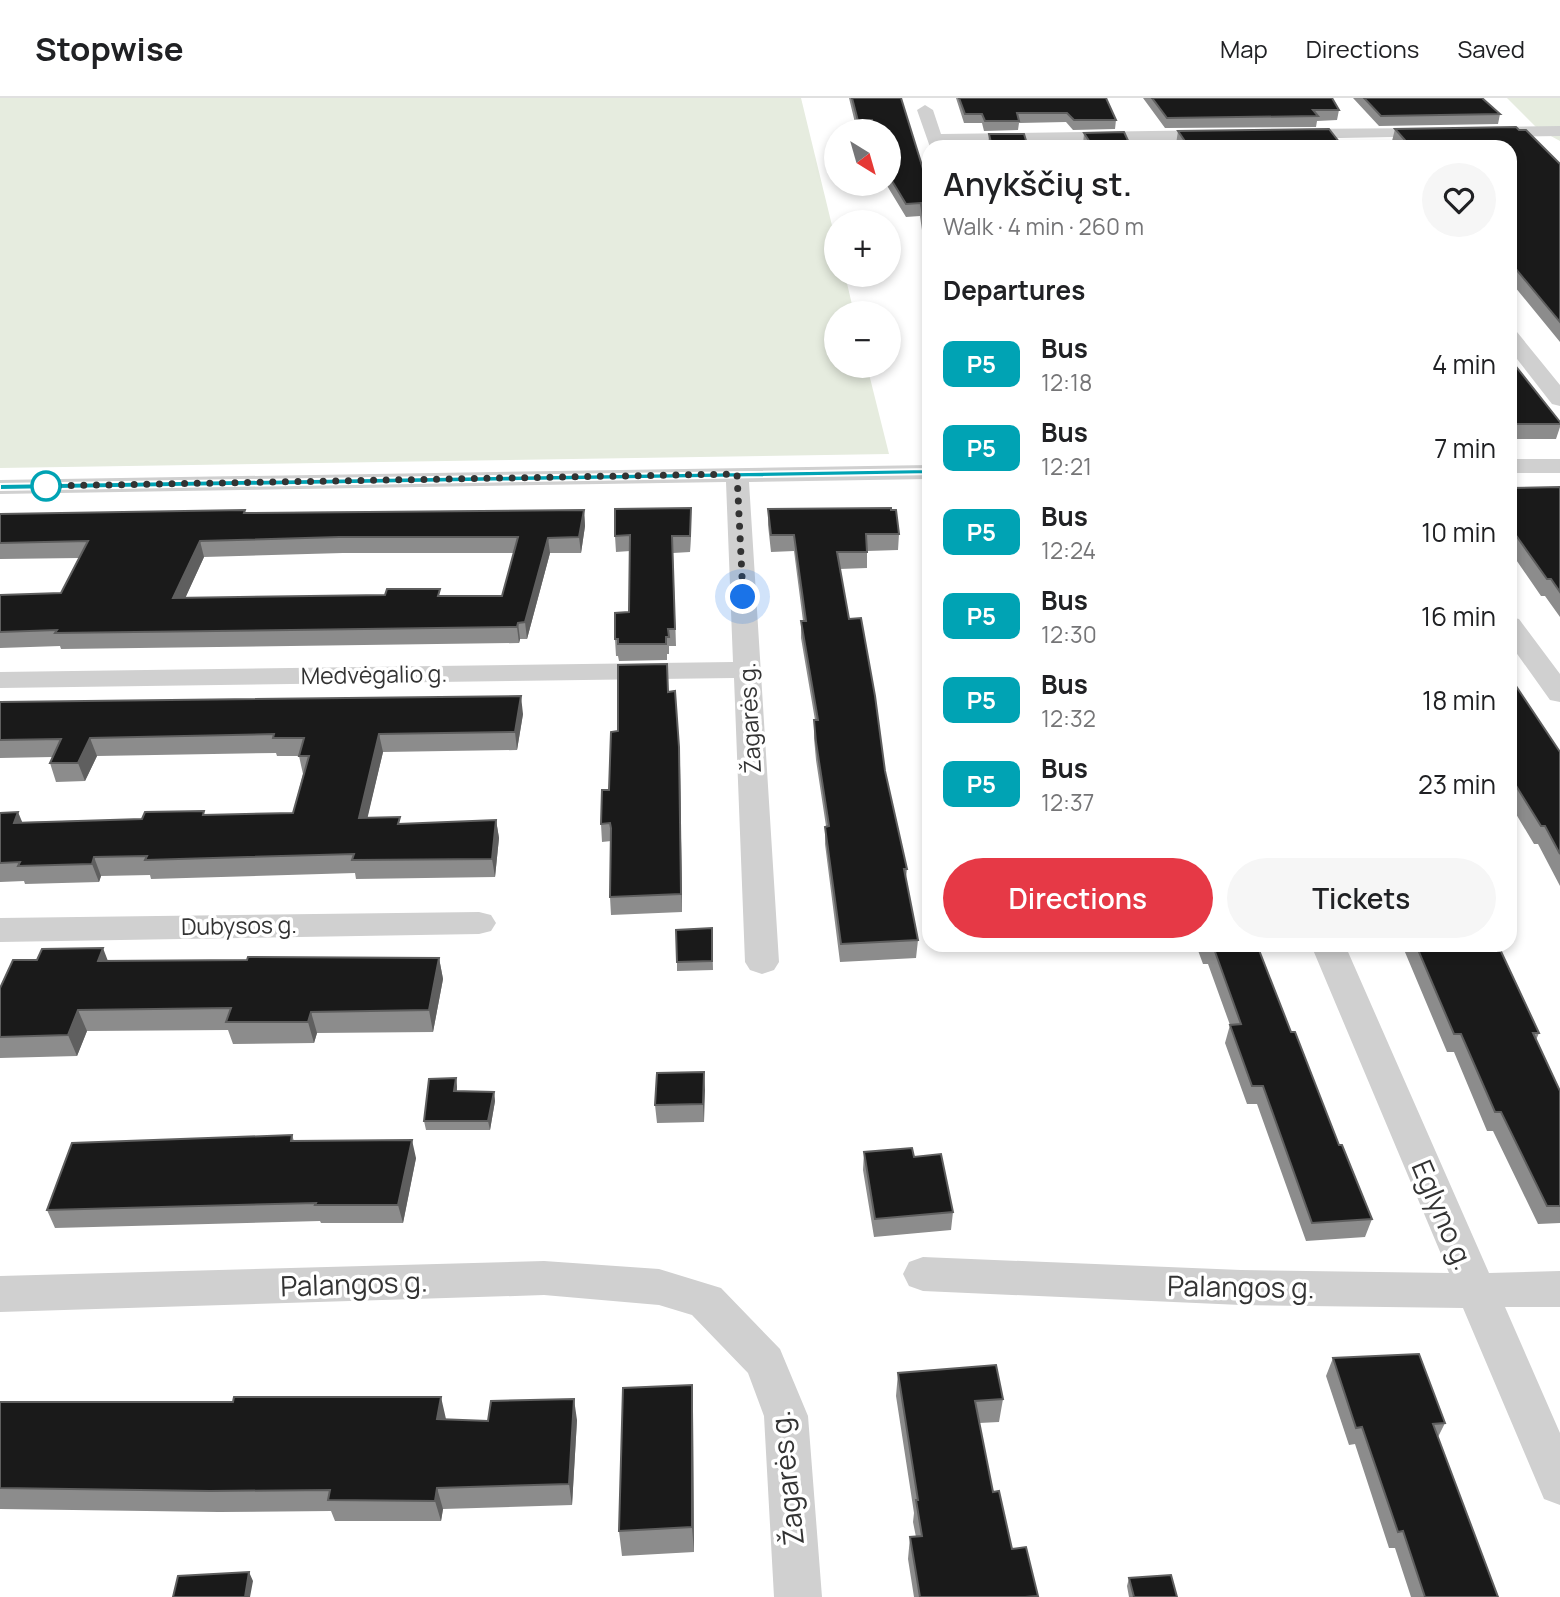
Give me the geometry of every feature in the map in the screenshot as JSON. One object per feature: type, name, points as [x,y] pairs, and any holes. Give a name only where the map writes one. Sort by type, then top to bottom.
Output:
[{"type":"street","points":[[925,110],[936,140]]},
{"type":"street","points":[[1275,134],[1552,132],[1560,148]]},
{"type":"street","points":[[1357,133],[1362,140]]},
{"type":"street","points":[[1168,140],[1234,135]]},
{"type":"street","points":[[1517,345],[1560,400]]},
{"type":"street","points":[[1517,466],[1560,466]]},
{"type":"street","points":[[0,487],[922,472]]},
{"type":"street","name":"Žagarės g.","points":[[737,474],[762,962]]},
{"type":"street","points":[[1517,635],[1560,694]]},
{"type":"street","name":"Medvėgalio g.","points":[[0,680],[747,670]]},
{"type":"street","name":"Dubysos g.","points":[[0,930],[479,923]]},
{"type":"street","name":"Eglyno g.","points":[[1331,952],[1560,1484]]},
{"type":"street","name":"Palangos g.","points":[[923,1274],[1156,1286],[1476,1291],[1560,1289]]},
{"type":"street","name":"Palangos g.","points":[[0,1294],[544,1279],[659,1287],[706,1301]]},
{"type":"street","name":"Žagarės g.","points":[[706,1301],[765,1362],[786,1416],[798,1597]]},
{"type":"shaded area","points":[[0,98],[801,98],[828,210],[824,210],[824,287],[848,287],[851,301],[824,301],[824,378],[870,378],[889,454],[0,468]]},
{"type":"shaded area","points":[[1507,98],[1560,98],[1560,141],[1538,129]]},
{"type":"building","points":[[852,98],[901,98],[922,166],[922,210],[921,203],[906,204],[901,196],[901,119],[857,119]]},
{"type":"building","points":[[959,98],[1106,98],[1116,120],[1074,120],[1067,113],[1017,113],[1019,121],[985,121],[982,114],[965,114]]},
{"type":"building","points":[[1152,98],[1332,98],[1339,110],[1313,110],[1318,116],[1167,118]]},
{"type":"building","points":[[1364,98],[1482,98],[1500,114],[1381,116]]},
{"type":"building","points":[[1516,127],[1526,130],[1560,164],[1560,322],[1517,270],[1517,140],[1405,140],[1395,129]]},
{"type":"building","points":[[1329,129],[1338,140],[1184,140],[1178,131]]},
{"type":"building","points":[[1124,132],[1128,140],[1088,140],[1084,133]]},
{"type":"building","points":[[989,134],[1024,134],[1026,140],[990,140]]},
{"type":"building","points":[[1517,368],[1560,422],[1517,424]]},
{"type":"building","points":[[1560,487],[1560,592],[1551,579],[1547,579],[1517,537],[1517,488]]},
{"type":"building","points":[[691,508],[690,536],[672,536],[675,629],[668,629],[666,644],[618,644],[618,639],[615,639],[615,613],[629,612],[630,535],[615,536],[615,509]]},
{"type":"building","points":[[768,509],[896,510],[899,534],[866,534],[867,552],[837,552],[849,619],[861,618],[885,771],[907,869],[904,869],[918,940],[841,944],[825,827],[829,826],[816,742],[814,720],[818,720],[801,621],[806,621],[794,535],[771,535]]},
{"type":"building","points":[[245,510],[244,513],[584,510],[579,537],[548,538],[525,622],[518,623],[517,627],[55,633],[57,630],[0,632],[0,595],[61,593],[88,541],[0,543],[0,514]],"holes":[[[339,537],[518,537],[502,596],[438,596],[440,589],[387,589],[385,595],[173,598],[200,541]]]},
{"type":"building","points":[[667,664],[668,692],[675,691],[679,747],[681,894],[610,897],[611,828],[610,823],[601,824],[602,790],[609,790],[611,732],[618,731],[618,665]]},
{"type":"building","points":[[1517,688],[1560,752],[1560,854],[1545,826],[1541,826],[1517,787]]},
{"type":"building","points":[[521,696],[515,732],[379,734],[359,818],[400,817],[398,824],[496,820],[492,859],[352,860],[354,854],[145,860],[147,856],[94,857],[92,864],[18,866],[20,862],[0,863],[0,813],[18,812],[14,823],[142,819],[145,812],[204,811],[203,815],[293,813],[309,756],[299,756],[304,738],[273,738],[274,734],[90,738],[78,763],[50,763],[61,739],[0,740],[0,702]]},
{"type":"building","points":[[712,928],[712,961],[677,962],[676,930]]},
{"type":"building","points":[[103,948],[98,961],[247,960],[248,957],[439,958],[429,1010],[311,1012],[308,1022],[226,1022],[231,1008],[78,1010],[68,1035],[0,1037],[0,988],[13,960],[37,960],[42,949]]},
{"type":"building","points":[[1215,952],[1260,952],[1291,1032],[1295,1032],[1339,1145],[1342,1145],[1372,1219],[1312,1223],[1263,1086],[1252,1086],[1230,1025],[1241,1024]]},
{"type":"building","points":[[1419,952],[1501,952],[1539,1033],[1533,1033],[1560,1091],[1560,1206],[1547,1206],[1501,1112],[1495,1112],[1461,1034],[1454,1034]]},
{"type":"building","points":[[704,1072],[703,1104],[655,1105],[657,1073]]},
{"type":"building","points":[[456,1078],[454,1091],[494,1092],[488,1121],[424,1121],[429,1079]]},
{"type":"building","points":[[292,1135],[291,1141],[412,1140],[398,1205],[315,1205],[316,1203],[47,1210],[72,1143]]},
{"type":"building","points":[[912,1148],[914,1157],[941,1154],[953,1212],[875,1219],[864,1152]]},
{"type":"building","points":[[1419,1354],[1445,1423],[1433,1424],[1498,1597],[1425,1597],[1403,1531],[1398,1532],[1362,1427],[1356,1428],[1333,1358]]},
{"type":"building","points":[[996,1365],[1003,1399],[975,1401],[993,1492],[999,1491],[1012,1549],[1026,1547],[1038,1596],[920,1597],[910,1537],[922,1536],[898,1373]]},
{"type":"building","points":[[692,1385],[692,1527],[619,1531],[623,1388]]},
{"type":"building","points":[[234,1397],[441,1397],[437,1419],[488,1421],[491,1401],[574,1399],[569,1484],[437,1488],[435,1501],[328,1500],[330,1490],[0,1488],[0,1402],[233,1402]]},
{"type":"building","points":[[249,1572],[245,1597],[173,1597],[178,1576]]},
{"type":"building","points":[[1171,1575],[1177,1597],[1134,1597],[1129,1578]]},
{"type":"bus line","name":"P5","points":[[0,487],[922,472]]},
{"type":"route","points":[[46,486],[737,474],[743,597]]}]
